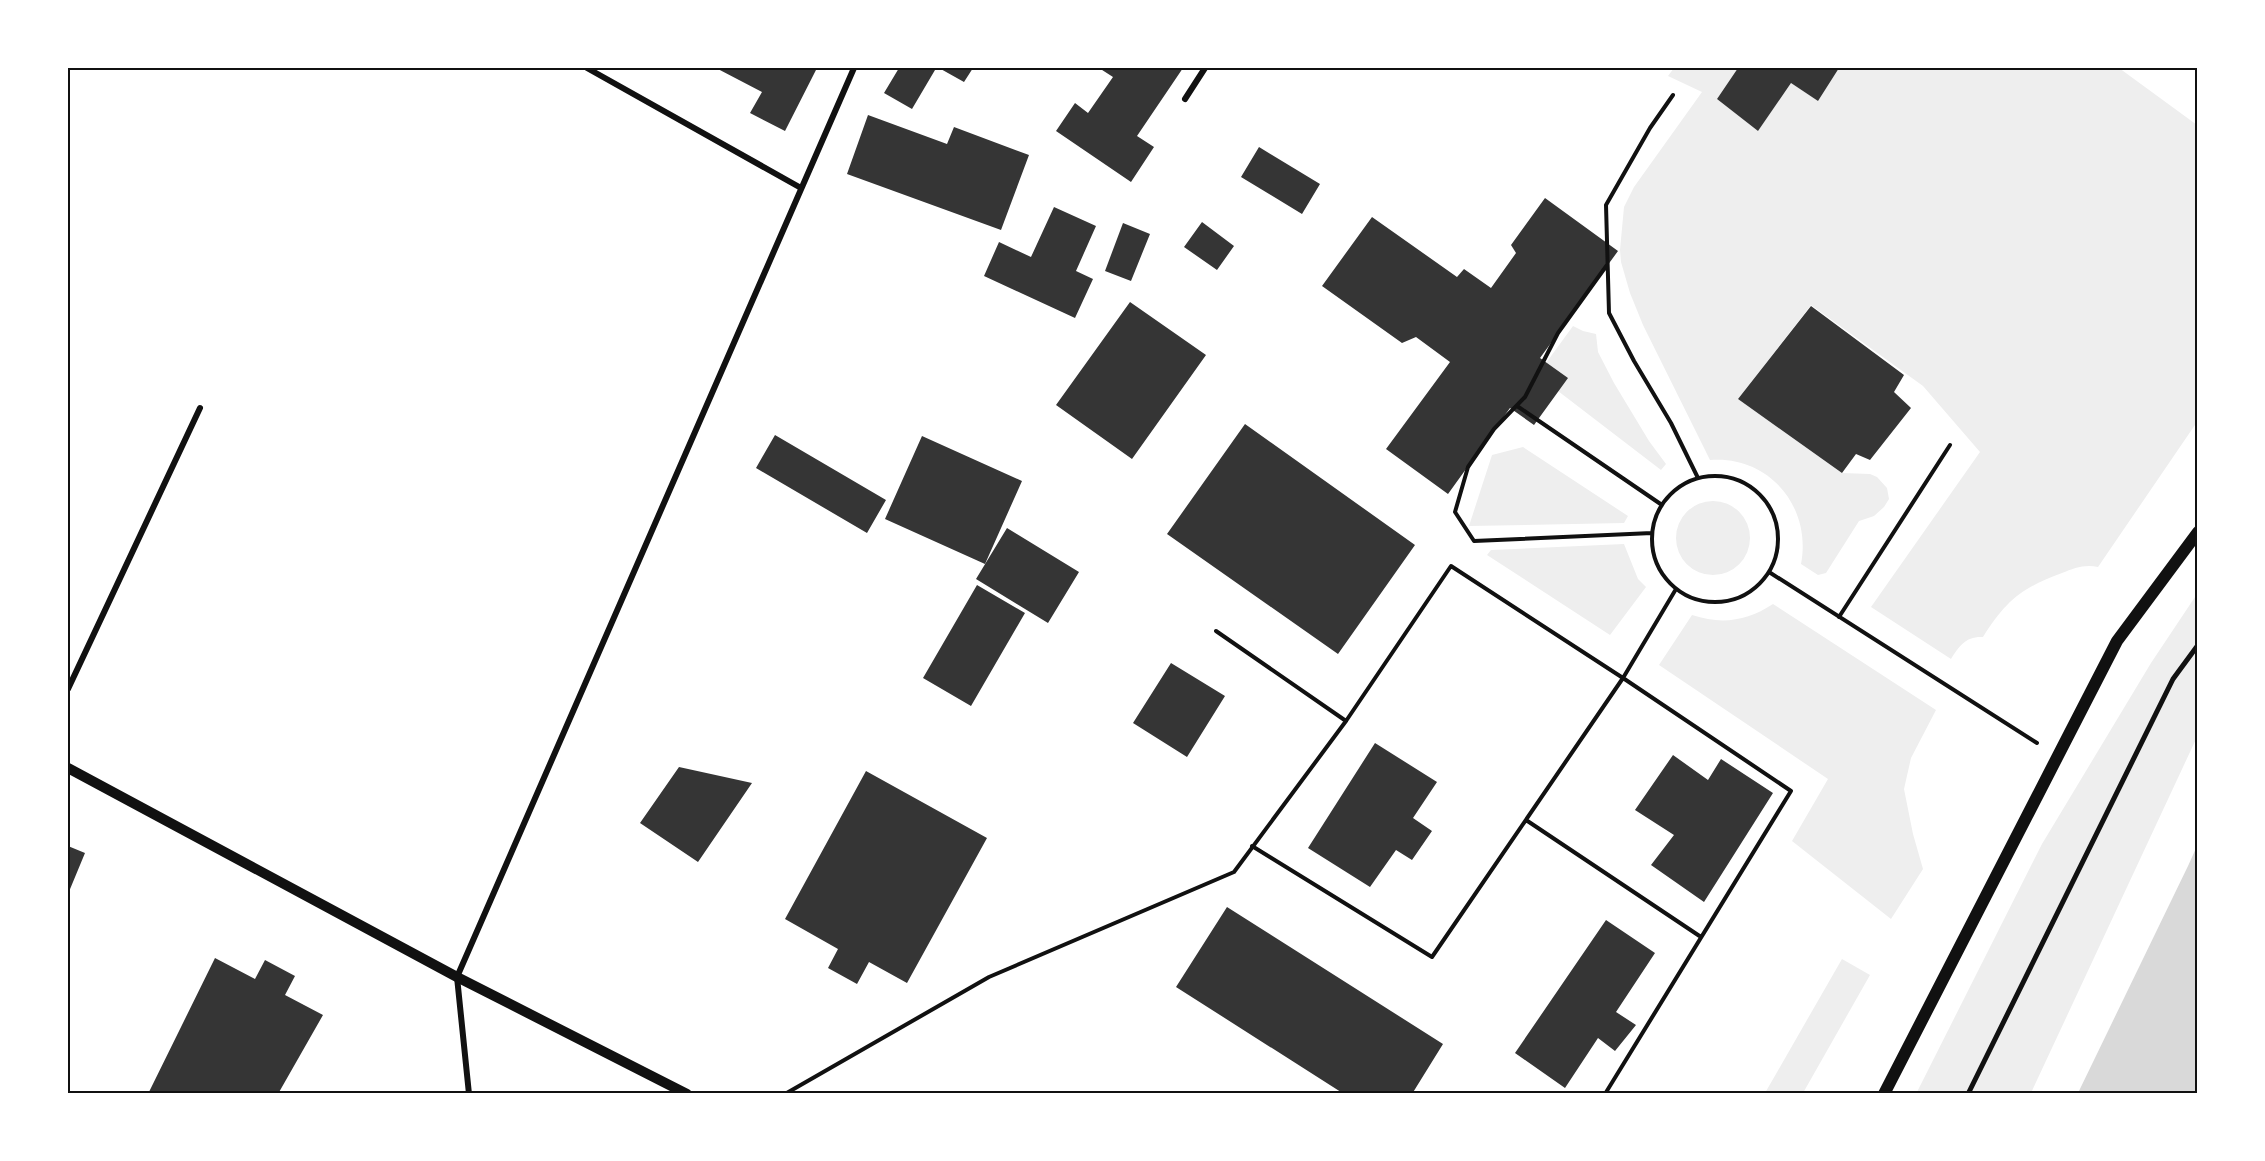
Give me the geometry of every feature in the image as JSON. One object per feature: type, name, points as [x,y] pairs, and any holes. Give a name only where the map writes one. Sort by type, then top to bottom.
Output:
[{"type":"main road","points":[[1884,1094],[2117,641],[2198,532]]},
{"type":"street","points":[[587,68],[801,188]]},
{"type":"street","points":[[469,1094],[457,977],[854,68]]},
{"type":"street","points":[[1185,99],[1205,68]]},
{"type":"street","points":[[68,689],[200,408]]},
{"type":"street","points":[[1968,1094],[2173,679],[2198,645]]},
{"type":"street","points":[[68,768],[457,977],[687,1094]]},
{"type":"path","points":[[1673,95],[1650,128],[1606,205],[1609,313],[1671,423],[1698,478]]},
{"type":"path","points":[[1607,265],[1558,333],[1525,397],[1494,429],[1468,467],[1455,512],[1474,542],[1652,533]]},
{"type":"path","points":[[1517,406],[1662,505]]},
{"type":"path","points":[[1839,617],[1950,445]]},
{"type":"path","points":[[1716,476],[1735,479],[1751,488],[1764,500],[1774,516],[1778,534],[1777,552],[1769,572],[1755,588],[1737,598],[1716,602],[1694,599],[1676,589],[1662,574],[1653,554],[1652,533],[1657,513],[1667,497],[1681,485],[1698,478],[1716,476]]},
{"type":"path","points":[[785,1094],[989,977],[1234,872],[1346,721],[1451,566],[1791,791],[1605,1094]]},
{"type":"path","points":[[1769,572],[2058,756]]},
{"type":"path","points":[[1252,846],[1432,957],[1623,678],[1676,589]]},
{"type":"path","points":[[1216,631],[1346,721]]},
{"type":"path","points":[[1526,820],[1701,937]]},
{"type":"shaded area","points":[[1674,68],[1738,68],[1717,99],[1758,131],[1791,83],[1818,101],[1839,68],[2119,68],[2197,125],[2197,422],[2098,567],[2075,568],[2025,590],[2007,605],[1983,637],[1968,640],[1951,659],[1871,607],[1980,452],[1923,386],[1811,305],[1738,399],[1842,473],[1870,474],[1877,477],[1887,488],[1889,499],[1884,507],[1874,516],[1859,521],[1826,573],[1818,575],[1801,564],[1803,543],[1800,523],[1793,505],[1782,489],[1768,476],[1751,466],[1731,461],[1710,460],[1643,325],[1621,262],[1624,207],[1634,187],[1702,92],[1668,76]]},
{"type":"shaded area","points":[[1573,326],[1596,334],[1598,352],[1614,383],[1649,441],[1666,464],[1661,470],[1558,391],[1546,363]]},
{"type":"shaded area","points":[[1523,447],[1628,516],[1624,523],[1469,526],[1492,455]]},
{"type":"shaded area","points":[[1713,501],[1727,504],[1739,512],[1747,524],[1750,538],[1747,552],[1739,564],[1727,572],[1713,575],[1699,572],[1687,564],[1679,552],[1676,538],[1679,524],[1687,512],[1699,504]]},
{"type":"shaded area","points":[[1624,544],[1638,579],[1646,587],[1610,635],[1487,555],[1491,550]]},
{"type":"shaded area","points":[[2197,594],[2197,737],[2031,1093],[1916,1094],[2042,844],[2151,663]]},
{"type":"shaded area","points":[[1773,604],[1936,710],[1911,758],[1904,789],[1923,869],[1891,919],[1792,841],[1828,779],[1659,665],[1692,615],[1714,620],[1734,620],[1754,614]]},
{"type":"shaded area","points":[[2197,846],[2197,1093],[2078,1093],[2188,866]]},
{"type":"shaded area","points":[[1842,959],[1870,975],[1803,1093],[1765,1093]]},
{"type":"building","points":[[716,68],[817,68],[785,131],[750,113],[762,92]]},
{"type":"building","points":[[899,68],[935,70],[912,109],[884,93]]},
{"type":"building","points":[[939,68],[973,68],[964,82]]},
{"type":"building","points":[[1099,68],[1183,68],[1137,136],[1154,147],[1131,182],[1056,131],[1075,103],[1088,113],[1113,77]]},
{"type":"building","points":[[1738,68],[1839,68],[1818,101],[1791,83],[1758,131],[1717,99]]},
{"type":"building","points":[[868,115],[947,144],[954,127],[1029,155],[1001,230],[847,174]]},
{"type":"building","points":[[1259,147],[1320,184],[1302,214],[1241,177]]},
{"type":"building","points":[[1545,198],[1618,251],[1540,358],[1568,378],[1534,425],[1510,408],[1448,494],[1386,449],[1450,362],[1416,337],[1402,343],[1322,286],[1372,217],[1457,277],[1464,269],[1491,288],[1516,253],[1511,245]]},
{"type":"building","points":[[1054,207],[1096,226],[1076,271],[1093,279],[1075,318],[984,276],[999,242],[1031,257]]},
{"type":"building","points":[[1202,222],[1234,246],[1217,270],[1184,247]]},
{"type":"building","points":[[1123,223],[1150,234],[1131,281],[1105,271]]},
{"type":"building","points":[[1130,302],[1206,355],[1132,459],[1056,405]]},
{"type":"building","points":[[1811,306],[1904,375],[1894,392],[1911,408],[1870,460],[1856,454],[1842,473],[1738,399]]},
{"type":"building","points":[[1245,424],[1415,545],[1338,654],[1167,534]]},
{"type":"building","points":[[775,435],[886,500],[867,533],[756,468]]},
{"type":"building","points":[[922,436],[1022,481],[985,564],[885,519]]},
{"type":"building","points":[[1007,528],[1079,572],[1048,623],[976,579]]},
{"type":"building","points":[[977,585],[1025,613],[971,706],[923,678]]},
{"type":"building","points":[[1171,663],[1225,696],[1187,757],[1133,723]]},
{"type":"building","points":[[1375,743],[1437,782],[1413,818],[1432,831],[1412,860],[1396,850],[1370,887],[1308,848]]},
{"type":"building","points":[[1673,755],[1708,780],[1721,759],[1773,793],[1704,902],[1651,865],[1674,835],[1635,810]]},
{"type":"building","points":[[679,767],[752,783],[698,862],[640,823]]},
{"type":"building","points":[[866,771],[987,838],[907,983],[869,962],[857,984],[828,968],[838,949],[785,919]]},
{"type":"building","points":[[68,846],[85,853],[68,894]]},
{"type":"building","points":[[1227,907],[1443,1044],[1412,1094],[1344,1094],[1176,987]]},
{"type":"building","points":[[1606,920],[1655,953],[1616,1012],[1636,1025],[1615,1051],[1598,1038],[1565,1088],[1515,1053]]},
{"type":"building","points":[[215,958],[255,979],[265,960],[295,976],[285,995],[323,1015],[278,1094],[148,1094]]}]
